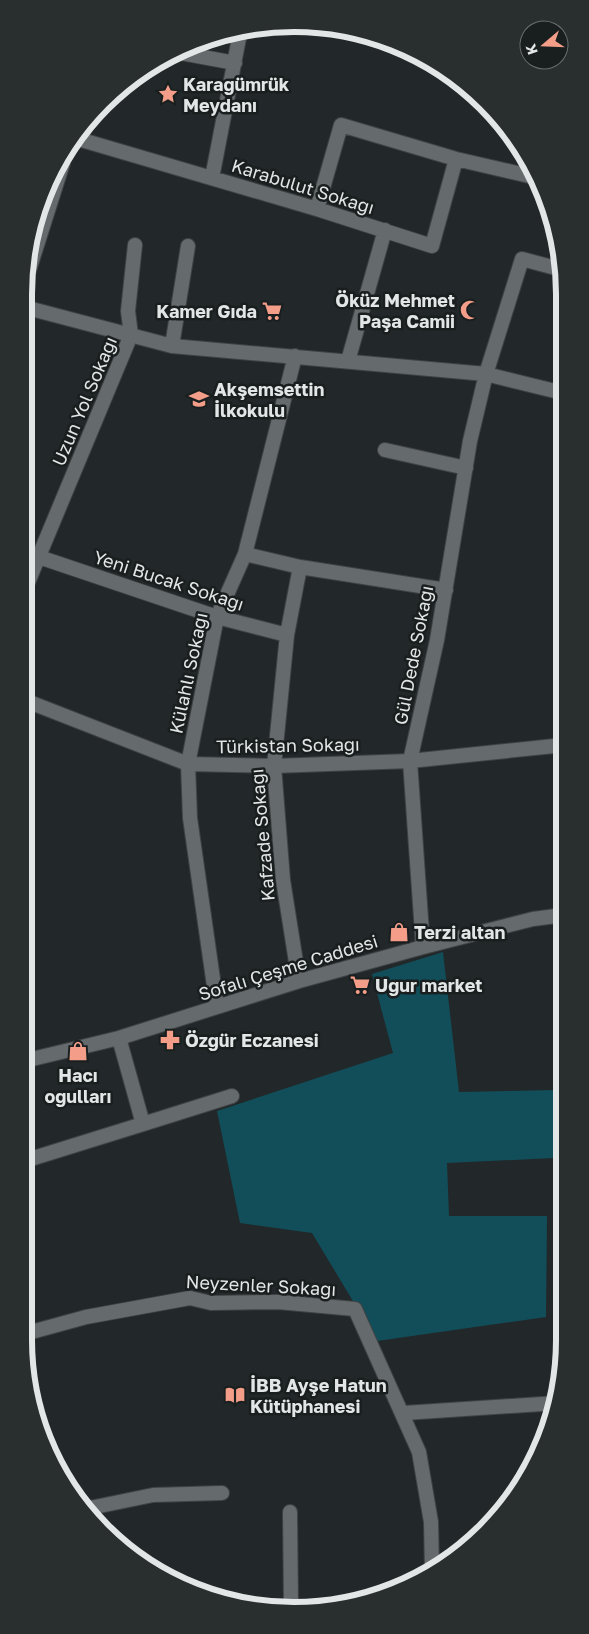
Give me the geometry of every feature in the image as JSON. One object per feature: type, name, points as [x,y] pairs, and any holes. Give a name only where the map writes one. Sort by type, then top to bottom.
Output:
[{"type":"street","points":[[212,178],[239,39]]},
{"type":"street","points":[[189,55],[235,63]]},
{"type":"street","points":[[317,209],[341,125],[456,159],[527,175]]},
{"type":"street","name":"Karabulut Sokağı","points":[[83,140],[317,209],[432,246],[456,159]]},
{"type":"street","points":[[38,240],[55,189]]},
{"type":"street","points":[[348,361],[385,230]]},
{"type":"street","points":[[131,335],[128,311],[135,245]]},
{"type":"street","points":[[172,346],[188,246]]},
{"type":"street","name":"Gül Dede Sokağı","points":[[423,947],[410,761],[438,640],[466,468],[486,374],[522,259],[555,268]]},
{"type":"street","points":[[33,309],[172,346],[486,374],[556,391]]},
{"type":"street","name":"Uzun Yol Sokağı","points":[[33,571],[131,335]]},
{"type":"street","name":"Külahlı Sokağı","points":[[217,1007],[190,818],[188,764],[216,617],[245,554],[295,356]]},
{"type":"street","points":[[385,450],[466,468]]},
{"type":"street","points":[[245,554],[300,567],[446,590]]},
{"type":"street","name":"Yeni Bucak Sokağı","points":[[39,557],[216,617],[288,635]]},
{"type":"street","name":"Kafzade Sokağı","points":[[299,981],[283,880],[274,766],[288,635],[300,567]]},
{"type":"street","name":"Türkistan Sokağı","points":[[33,704],[188,764],[274,766],[410,761],[556,746]]},
{"type":"street","name":"Sofalı Çeşme Caddesi","points":[[33,1059],[119,1038],[299,981],[423,947],[533,918],[556,916]]},
{"type":"street","points":[[119,1038],[143,1124]]},
{"type":"street","points":[[33,1158],[232,1096]]},
{"type":"street","name":"Neyzenler Sokağı","points":[[33,1332],[86,1317],[190,1298],[211,1303],[278,1302],[355,1309],[404,1413]]},
{"type":"street","points":[[432,1562],[431,1522],[419,1452],[404,1413],[549,1404]]},
{"type":"street","points":[[94,1507],[153,1495],[222,1493]]},
{"type":"street","points":[[290,1512],[291,1602]]},
{"type":"shaded area","points":[[443,952],[459,1092],[556,1090],[554,1158],[447,1163],[449,1216],[547,1216],[546,1317],[377,1341],[312,1233],[240,1223],[217,1111],[393,1053],[372,974]]},
{"type":"place","name":"Karagümrük Meydanı","points":[[168,94]]},
{"type":"place","name":"Öküz Mehmet Paşa Camii","points":[[470,310]]},
{"type":"place","name":"Kamer Gıda","points":[[272,311]]},
{"type":"place","name":"Akşemsettin İlkokulu","points":[[199,399]]},
{"type":"place","name":"Terzi altan","points":[[399,932]]},
{"type":"place","name":"Uğur market","points":[[360,985]]},
{"type":"place","name":"Özgür Eczanesi","points":[[170,1040]]},
{"type":"place","name":"Hacı oğulları","points":[[78,1051]]},
{"type":"place","name":"İBB Ayşe Hatun Kütüphanesi","points":[[235,1395]]}]
